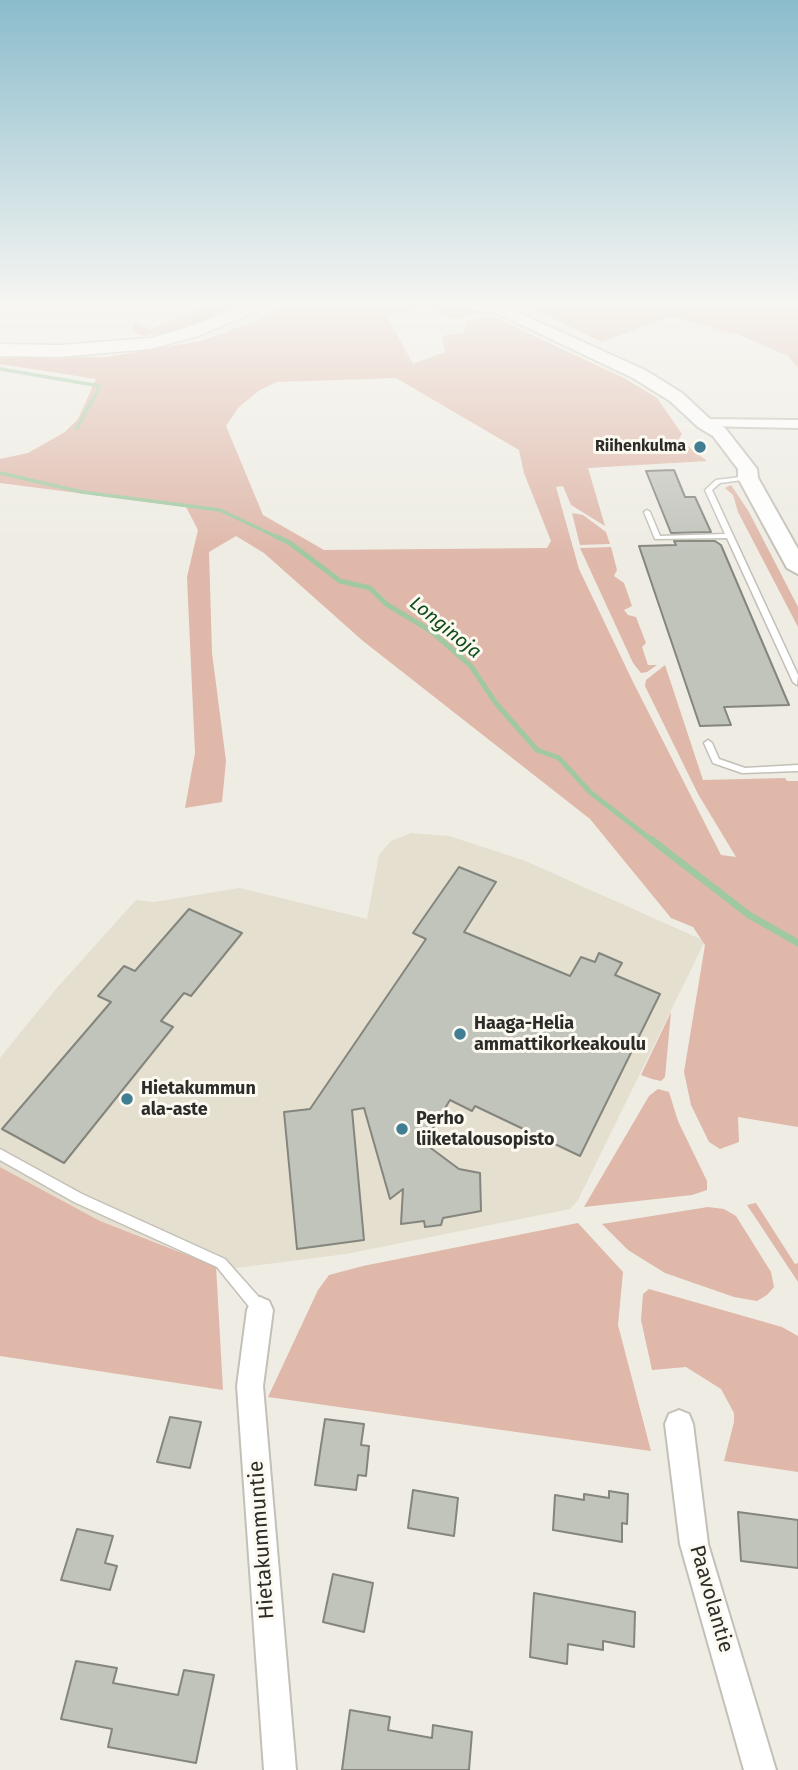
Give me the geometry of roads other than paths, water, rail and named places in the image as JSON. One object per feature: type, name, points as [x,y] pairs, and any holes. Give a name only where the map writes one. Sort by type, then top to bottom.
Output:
[{"type":"main road","points":[[662,389],[676,397],[704,423],[704,435],[734,470],[748,478],[798,568]]},
{"type":"street","points":[[704,423],[798,424]]},
{"type":"street","name":"Hietakummuntie","points":[[260,1310],[250,1387],[280,1770]]},
{"type":"street","name":"Paavolantie","points":[[679,1424],[694,1544],[760,1770]]},
{"type":"lane","points":[[748,478],[718,481],[708,490],[797,682]]},
{"type":"lane","points":[[647,513],[657,538],[729,536]]},
{"type":"lane","points":[[708,743],[716,761],[745,771],[798,768]]},
{"type":"lane","points":[[0,1154],[78,1198],[221,1263],[260,1310]]},
{"type":"waterway","points":[[77,428],[99,389]]},
{"type":"waterway","name":"Longinoja","points":[[0,473],[82,492],[220,510],[279,538]]},
{"type":"waterway","name":"Longinoja","points":[[275,536],[290,543],[340,581],[370,588],[386,604],[431,631],[471,666],[495,702],[537,750],[559,758],[590,792],[654,842]]},
{"type":"waterway","name":"Longinoja","points":[[652,840],[749,915],[798,943]]},
{"type":"place","name":"Riihenkulma","points":[[700,447]]},
{"type":"place","name":"Haaga-Helia ammattikorkeakoulu","points":[[460,1034]]},
{"type":"place","name":"Hietakummun ala-aste","points":[[127,1099]]},
{"type":"place","name":"Perho liiketalousopisto","points":[[402,1129]]}]
